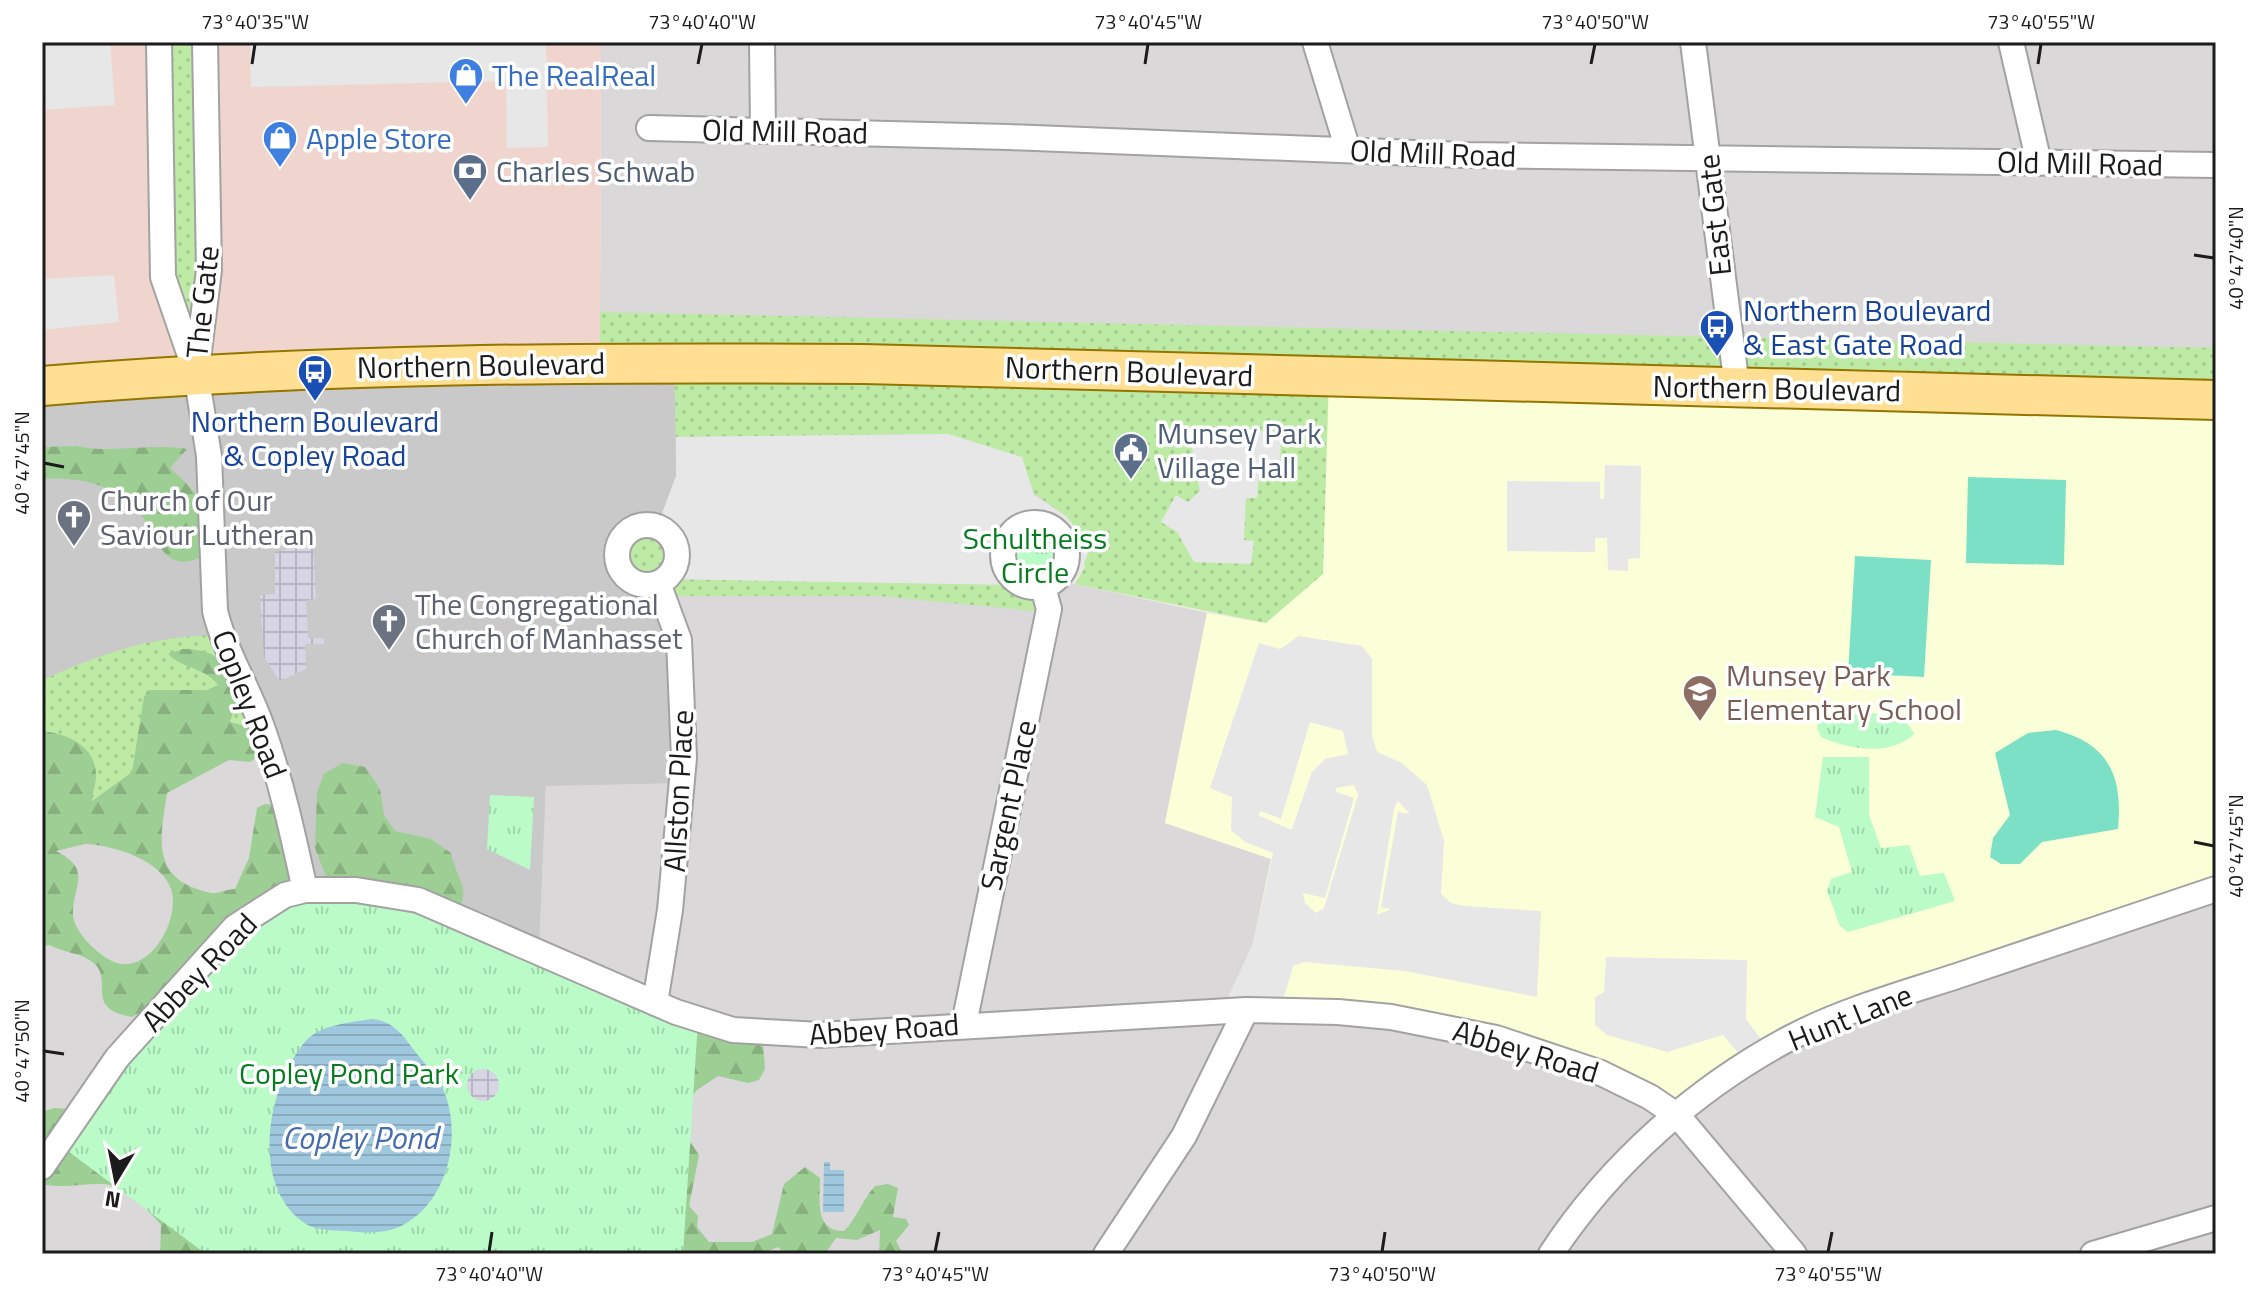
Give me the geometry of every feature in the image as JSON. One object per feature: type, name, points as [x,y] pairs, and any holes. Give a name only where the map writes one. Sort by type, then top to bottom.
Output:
[{"type":"main road","name":"Northern Boulevard","points":[[42,386],[196,373],[585,362],[864,364],[2216,400]]},
{"type":"street","name":"The Gate","points":[[159,42],[163,277],[196,373]]},
{"type":"street","name":"The Gate","points":[[196,373],[209,270],[205,42]]},
{"type":"street","points":[[762,42],[763,131]]},
{"type":"street","points":[[1315,42],[1348,150]]},
{"type":"street","name":"East Gate","points":[[1693,42],[1737,387]]},
{"type":"street","points":[[2011,42],[2039,163]]},
{"type":"street","name":"Old Mill Road","points":[[649,128],[1348,150],[2216,165]]},
{"type":"street","name":"Copley Road","points":[[196,373],[209,456],[215,611],[220,632],[261,724],[275,765],[305,890]]},
{"type":"street","name":"Allston Place","points":[[655,1003],[670,910],[684,758],[679,640],[658,583]]},
{"type":"street","name":"Sargent Place","points":[[964,1024],[1049,609],[1043,587]]},
{"type":"street","name":"Hunt Lane","points":[[1551,1254],[1603,1186],[1678,1116],[1739,1069],[1814,1026],[2216,889]]},
{"type":"street","name":"Abbey Road","points":[[42,1167],[117,1058],[235,927],[264,905],[305,890],[374,891],[418,900],[713,1025],[780,1035],[1246,1010],[1338,1012],[1391,1017],[1496,1038],[1601,1073],[1650,1097],[1678,1116],[1794,1254]]},
{"type":"street","points":[[1106,1254],[1184,1136],[1246,1010]]},
{"type":"street","points":[[2093,1254],[2216,1218]]},
{"type":"shaded area","points":[[42,42],[601,42],[600,362],[42,386]]},
{"type":"shaded area","points":[[110,42],[115,105],[42,110],[42,43]]},
{"type":"shaded area","points":[[250,42],[546,42],[548,147],[507,148],[506,81],[251,87]]},
{"type":"shaded area","points":[[601,42],[2216,42],[2216,400],[1044,369],[1075,584],[1207,613],[1165,823],[1271,859],[1253,944],[1224,1008],[1757,1057],[2216,889],[2216,1254],[42,1254],[42,849],[261,724],[539,950],[546,786],[600,362]]},
{"type":"shaded area","points":[[114,275],[119,322],[42,330],[42,279]]},
{"type":"shaded area","points":[[675,362],[676,476],[649,548],[663,596],[681,783],[546,786],[539,951],[305,890],[261,724],[42,849],[42,386]]},
{"type":"shaded area","name":"Munsey Park Elementary School","points":[[1329,376],[2216,400],[2216,889],[1851,1011],[1678,1116],[1512,1041],[1223,1009],[1253,944],[1271,859],[1165,823],[1207,613],[1266,623]]},
{"type":"shaded area","points":[[1188,428],[1281,432],[1280,464],[1260,465],[1257,498],[1246,498],[1244,540],[1254,541],[1251,564],[1194,562],[1177,532],[1161,522],[1176,495],[1188,502],[1200,491]]},
{"type":"shaded area","points":[[948,434],[1022,457],[1034,495],[1066,516],[1080,533],[1088,554],[1075,584],[1053,583],[1066,566],[1066,545],[1053,528],[1032,523],[1014,531],[1004,547],[1005,569],[1021,585],[665,579],[675,564],[676,547],[666,531],[657,527],[676,476],[676,437]]},
{"type":"shaded area","points":[[1605,465],[1641,466],[1640,558],[1628,559],[1628,571],[1608,570],[1607,538],[1595,538],[1595,552],[1507,551],[1507,481],[1600,482],[1600,499],[1604,499]]},
{"type":"shaded area","points":[[313,543],[316,599],[306,600],[308,638],[324,638],[324,644],[305,644],[306,669],[280,681],[264,657],[260,595],[275,594],[275,552]]},
{"type":"shaded area","points":[[1299,636],[1362,646],[1372,659],[1372,735],[1377,752],[1402,763],[1427,785],[1444,841],[1441,894],[1451,903],[1464,906],[1541,911],[1537,997],[1405,971],[1304,962],[1293,966],[1280,1010],[1223,1009],[1253,944],[1273,853],[1245,842],[1231,830],[1232,797],[1210,788],[1259,643],[1280,649]],"holes":[[[1310,722],[1343,731],[1348,754],[1325,759],[1312,772],[1292,829],[1289,829],[1258,815],[1261,811],[1281,819]],[[1354,785],[1358,795],[1324,908],[1316,913],[1305,903],[1303,893],[1325,898],[1354,798],[1336,792],[1336,788]],[[1398,801],[1410,814],[1398,812],[1381,907],[1391,909],[1377,915],[1394,809]]]},
{"type":"shaded area","points":[[1606,957],[1747,960],[1746,1019],[1761,1039],[1739,1054],[1723,1035],[1667,1052],[1607,1035],[1595,1025],[1595,997],[1604,992]]},
{"type":"shaded area","points":[[483,1069],[494,1074],[499,1085],[494,1096],[483,1101],[472,1096],[467,1085],[472,1074]]},
{"type":"green space","points":[[159,42],[205,42],[196,373],[163,277]]},
{"type":"green space","points":[[600,312],[2216,348],[2216,400],[1329,377],[1323,574],[1266,623],[1075,584],[1085,567],[1066,516],[948,434],[676,437],[674,363],[600,362]]},
{"type":"green space","points":[[42,447],[187,449],[170,468],[192,489],[202,506],[204,555],[189,561],[177,561],[167,555],[139,511],[110,490],[77,480],[42,479]]},
{"type":"green space","points":[[1968,477],[2066,480],[2064,565],[1966,563]]},
{"type":"green space","name":"Schultheiss Circle","points":[[1029,523],[1041,523],[1058,532],[1065,543],[1065,567],[1058,578],[1041,587],[1029,587],[1017,582],[1008,573],[1003,561],[1003,549],[1008,537],[1017,528]]},
{"type":"green space","points":[[649,525],[659,528],[672,539],[674,562],[667,579],[1021,585],[1043,587],[1046,612],[879,596],[663,596],[621,571],[617,551],[625,534]]},
{"type":"green space","points":[[1855,556],[1931,560],[1924,677],[1848,673]]},
{"type":"green space","points":[[218,635],[261,724],[42,849],[42,680],[127,648],[169,639]]},
{"type":"green space","points":[[183,649],[196,650],[219,660],[239,693],[230,722],[253,728],[261,749],[259,756],[250,762],[229,760],[167,793],[162,842],[168,868],[177,878],[191,887],[211,893],[235,889],[249,858],[257,808],[265,804],[276,805],[294,887],[328,882],[315,848],[317,792],[324,774],[342,763],[365,767],[380,789],[384,815],[395,831],[431,839],[451,853],[463,895],[458,911],[450,922],[147,1008],[132,1017],[108,1007],[103,1000],[101,976],[91,961],[49,945],[42,946],[42,731],[70,738],[91,756],[96,776],[92,801],[132,772],[144,697],[149,690],[207,690],[218,685],[207,675],[168,654]],"holes":[[[85,844],[109,847],[136,856],[159,871],[172,892],[171,915],[161,940],[144,958],[134,963],[115,962],[98,952],[83,937],[74,921],[78,871],[56,851]]]},
{"type":"green space","points":[[1865,713],[1900,719],[1914,734],[1894,746],[1869,749],[1821,737],[1817,727],[1822,717]]},
{"type":"green space","points":[[2056,730],[2089,744],[2109,765],[2118,793],[2118,829],[2042,842],[2020,864],[2001,864],[1990,857],[1993,838],[2010,815],[1995,753],[2028,733]]},
{"type":"green space","points":[[1823,757],[1869,757],[1869,815],[1881,848],[1909,845],[1920,876],[1944,873],[1955,901],[1848,932],[1840,926],[1827,891],[1831,879],[1852,872],[1839,827],[1815,817]]},
{"type":"green space","points":[[490,795],[534,797],[530,870],[487,849]]},
{"type":"green space","name":"Copley Pond Park","points":[[374,891],[698,1021],[683,1254],[206,1254],[57,1143],[264,905]]},
{"type":"green space","points":[[660,1019],[763,1044],[765,1069],[759,1080],[748,1083],[718,1076],[697,1090],[683,1107]]},
{"type":"green space","points":[[54,1108],[69,1109],[217,1254],[160,1254],[161,1225],[120,1189],[105,1184],[42,1184],[42,1112]]},
{"type":"green space","points":[[687,1137],[699,1155],[689,1206],[698,1216],[697,1227],[709,1242],[752,1242],[772,1234],[784,1184],[805,1167],[820,1178],[821,1213],[823,1220],[834,1230],[844,1231],[875,1186],[888,1184],[898,1188],[893,1217],[906,1219],[909,1225],[896,1241],[903,1254],[879,1254],[880,1230],[857,1240],[836,1238],[825,1254],[785,1254],[778,1247],[766,1252],[770,1254],[567,1254]]},
{"type":"water","name":"Copley Pond","points":[[371,1019],[386,1022],[398,1030],[442,1088],[452,1130],[447,1168],[430,1202],[417,1216],[401,1226],[367,1232],[315,1228],[288,1207],[276,1186],[271,1162],[273,1110],[291,1062],[310,1037],[335,1025]]},
{"type":"water","points":[[824,1162],[830,1162],[830,1170],[844,1170],[844,1212],[823,1212]]},
{"type":"place","name":"The RealReal","points":[[466,106]]},
{"type":"place","name":"Apple Store","points":[[280,169]]},
{"type":"place","name":"Charles Schwab","points":[[470,202]]},
{"type":"place","name":"Northern Boulevard & East Gate Road","points":[[1717,358]]},
{"type":"place","name":"Northern Boulevard & Copley Road","points":[[315,403]]},
{"type":"place","name":"Munsey Park Village Hall","points":[[1131,481]]},
{"type":"place","name":"Church of Our Saviour Lutheran","points":[[74,548]]},
{"type":"place","name":"The Congregational Church of Manhasset","points":[[389,652]]},
{"type":"place","name":"Munsey Park Elementary School","points":[[1700,723]]}]
